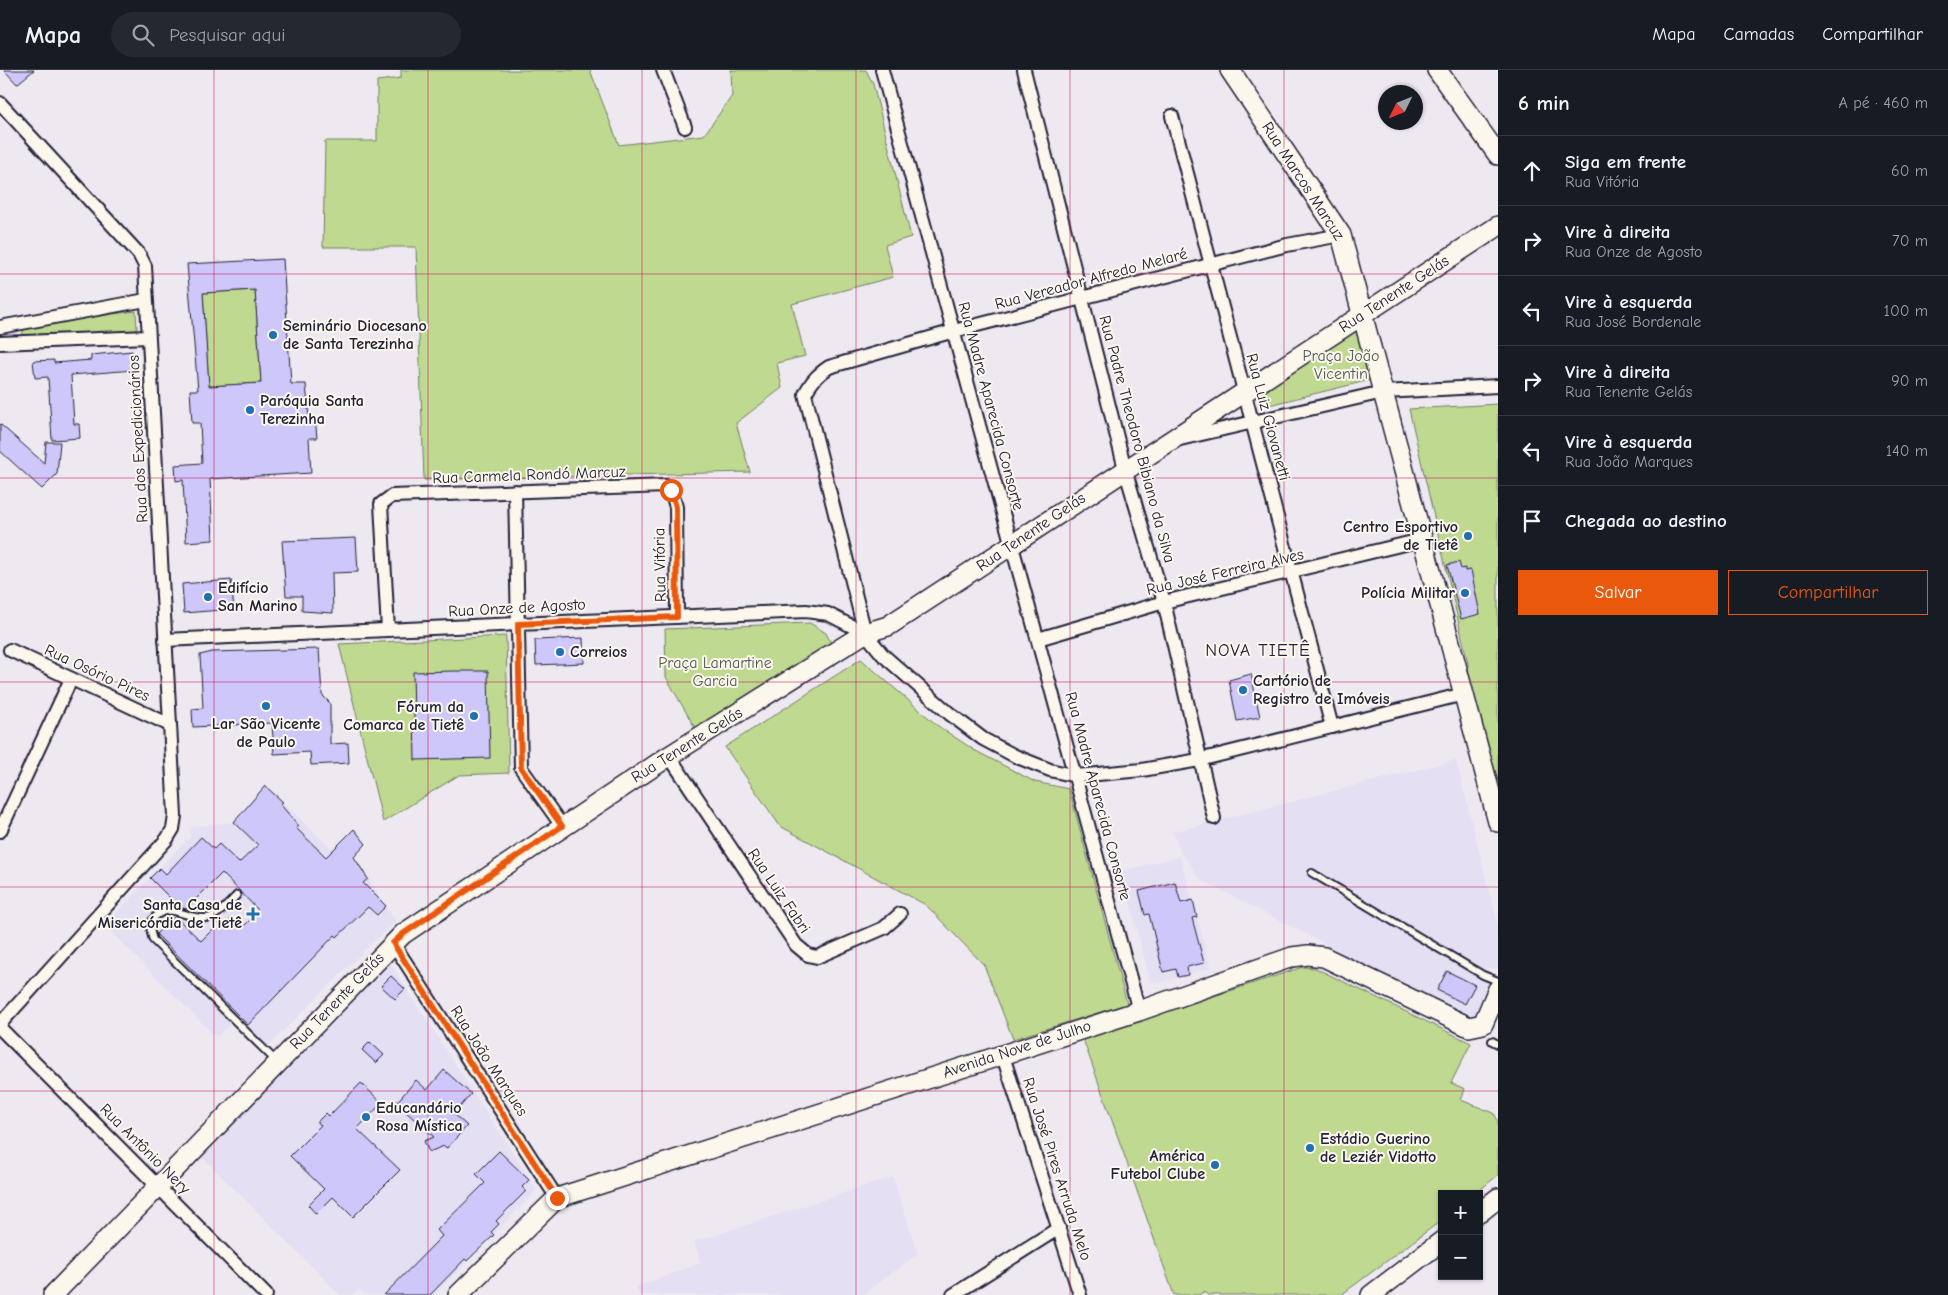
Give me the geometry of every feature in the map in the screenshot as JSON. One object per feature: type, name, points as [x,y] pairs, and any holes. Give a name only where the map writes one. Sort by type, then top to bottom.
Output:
[{"type":"street","points":[[663,70],[686,127]]},
{"type":"street","name":"Rua Madre Aparecida Consorte","points":[[882,70],[1139,1011]]},
{"type":"street","name":"Rua Padre Theodoro Bibiano da Silva","points":[[1024,70],[1125,469],[1164,602],[1214,818]]},
{"type":"street","name":"Rua Marcos Marcuz","points":[[1230,70],[1341,235],[1421,540],[1498,822]]},
{"type":"street","points":[[1437,70],[1498,155]]},
{"type":"street","name":"Rua dos Expedicionários","points":[[0,104],[139,254],[145,266],[175,816],[173,829],[166,839],[0,1024]]},
{"type":"street","name":"Rua Luiz Giovanetti","points":[[1172,116],[1293,572],[1332,727]]},
{"type":"street","name":"Rua Tenente Gelás","points":[[53,1295],[403,934],[669,756],[865,633],[888,626],[1498,226]]},
{"type":"street","name":"Rua Vereador Alfredo Melaré","points":[[865,633],[805,394],[810,384],[829,367],[954,331],[1210,264],[1287,245],[1341,235]]},
{"type":"street","points":[[146,300],[5,326],[1,346],[148,336]]},
{"type":"street","points":[[1168,442],[1383,392],[1498,386]]},
{"type":"street","name":"Rua Carmela Rondó Marcuz","points":[[388,630],[381,504],[392,496],[666,486]]},
{"type":"street","name":"Rua Vitória","points":[[666,486],[671,490],[676,507],[677,617]]},
{"type":"street","points":[[515,492],[521,768],[562,826]]},
{"type":"street","name":"Rua José Ferreira Alves","points":[[1038,639],[1164,602],[1421,540]]},
{"type":"street","name":"Rua Onze de Agosto","points":[[165,640],[806,611],[828,614],[865,633]]},
{"type":"street","points":[[865,633],[882,655],[950,714],[983,739],[1015,756],[1050,770],[1076,776],[1142,770],[1200,760],[1464,694]]},
{"type":"street","name":"Rua Osório Pires","points":[[10,650],[170,725]]},
{"type":"street","points":[[0,831],[71,679]]},
{"type":"street","name":"Rua Luiz Fabri","points":[[669,756],[796,945],[808,955],[817,957],[884,928],[900,914]]},
{"type":"street","name":"Rua João Marques","points":[[393,943],[557,1198]]},
{"type":"street","name":"Avenida Nove de Julho","points":[[557,1198],[1002,1053],[1139,1011],[1292,957],[1308,955],[1324,958],[1349,968],[1469,1027],[1483,1024],[1498,989]]},
{"type":"street","name":"Rua Antônio Nery","points":[[0,1028],[159,1185],[266,1295]]},
{"type":"street","name":"Rua José Pires Arruda Melo","points":[[1002,1053],[1080,1295]]},
{"type":"street","points":[[458,1295],[557,1198]]},
{"type":"street","points":[[1483,1210],[1498,1198]]},
{"type":"street","points":[[953,1295],[1059,1228]]},
{"type":"street","points":[[1371,1295],[1438,1244]]},
{"type":"lane","points":[[1312,873],[1466,965],[1498,981]]},
{"type":"lane","points":[[237,895],[218,913],[206,918],[188,915],[177,910],[164,910],[154,918],[149,929],[153,940],[278,1062]]},
{"type":"shaded area","points":[[1456,760],[1498,925],[1498,969],[1486,968],[1479,980],[1490,986],[1473,1020],[1201,880],[1182,854],[1173,832]]},
{"type":"shaded area","name":"Santa Casa de Misericórdia de Tietê","points":[[265,786],[332,849],[354,829],[366,844],[354,857],[396,922],[373,942],[262,1052],[232,1022],[216,1037],[104,925],[190,837],[191,827],[234,822]]},
{"type":"shaded area","points":[[1180,856],[1211,968],[1158,983],[1153,982],[1149,977],[1122,871]]},
{"type":"shaded area","name":"Educandário Rosa Mística","points":[[389,962],[537,1190],[434,1295],[365,1295],[359,1289],[352,1295],[340,1295],[202,1157]]},
{"type":"shaded area","points":[[893,1177],[918,1254],[862,1295],[640,1295],[635,1287],[701,1263],[694,1242]]},
{"type":"green space","points":[[401,70],[590,70],[619,145],[704,135],[732,96],[731,70],[866,70],[873,84],[911,237],[885,245],[893,277],[792,304],[805,356],[777,363],[782,388],[736,423],[750,472],[424,480],[416,247],[323,247],[325,141],[377,141],[377,81],[401,78]]},
{"type":"green space","points":[[255,290],[261,383],[209,386],[203,293]]},
{"type":"green space","points":[[136,311],[137,330],[22,338],[24,326]]},
{"type":"green space","name":"Praça João Vicentin","points":[[1357,329],[1370,380],[1261,407],[1257,394]]},
{"type":"green space","name":"Centro Esportivo de Tietê","points":[[1498,404],[1498,784],[1480,716],[1470,688],[1468,663],[1409,409]]},
{"type":"green space","name":"Praça Lamartine Garcia","points":[[810,623],[826,633],[833,647],[699,735],[666,677],[665,629]]},
{"type":"green space","points":[[506,636],[509,773],[459,775],[383,822],[339,644]]},
{"type":"green space","points":[[861,659],[938,726],[974,750],[1035,782],[1069,789],[1127,1004],[1013,1039],[984,965],[926,905],[780,826],[725,747]]},
{"type":"green space","name":"Estádio Guerino de Leziér Vidotto","points":[[1303,967],[1315,968],[1471,1043],[1451,1083],[1465,1089],[1461,1100],[1494,1113],[1498,1121],[1498,1175],[1480,1190],[1438,1190],[1438,1223],[1341,1295],[1207,1295],[1205,1291],[1199,1295],[1174,1295],[1083,1039]]},
{"type":"building","points":[[4,70],[34,70],[17,84]]},
{"type":"building","name":"Seminário Diocesano de Santa Terezinha","points":[[283,259],[291,384],[306,384],[309,418],[315,417],[317,438],[309,438],[311,473],[210,479],[213,540],[186,542],[183,480],[176,481],[175,465],[202,463],[200,423],[192,423],[190,390],[198,390],[187,264]],"holes":[[[255,290],[261,383],[209,386],[203,293]]]},
{"type":"building","points":[[132,351],[134,370],[71,375],[74,424],[79,424],[80,438],[52,440],[48,377],[35,378],[33,361],[54,360],[54,363],[91,360],[91,355]]},
{"type":"building","points":[[0,424],[44,463],[46,442],[60,442],[57,474],[42,489],[0,451]]},
{"type":"building","points":[[356,538],[358,572],[332,573],[333,613],[302,611],[302,596],[286,596],[282,541]]},
{"type":"building","name":"Polícia Militar","points":[[1459,562],[1461,569],[1465,568],[1465,571],[1471,570],[1480,614],[1461,619],[1447,565]]},
{"type":"building","name":"Edifício San Marino","points":[[231,580],[234,609],[184,613],[182,584]]},
{"type":"building","name":"Correios","points":[[583,638],[584,663],[536,665],[535,640]]},
{"type":"building","name":"Lar São Vicente de Paulo","points":[[319,649],[322,695],[330,703],[330,744],[348,743],[349,763],[311,765],[310,752],[274,754],[272,723],[193,727],[192,709],[203,708],[200,655],[212,652]]},
{"type":"building","name":"Fórum da Comarca de Tietê","points":[[488,671],[490,758],[415,760],[413,672]]},
{"type":"building","name":"Cartório de Registro de Imóveis","points":[[1251,674],[1260,717],[1237,721],[1229,680]]},
{"type":"building","points":[[265,786],[283,802],[280,804],[299,826],[296,828],[326,857],[354,829],[366,844],[354,857],[368,879],[363,883],[386,906],[377,915],[368,907],[337,937],[335,935],[248,1025],[156,934],[175,916],[201,941],[220,922],[224,926],[231,919],[241,929],[259,911],[222,873],[186,909],[179,907],[150,878],[160,868],[166,874],[201,837],[214,849],[219,844],[239,863],[258,845],[234,822]]},
{"type":"building","points":[[1175,882],[1181,903],[1193,900],[1197,917],[1192,918],[1204,963],[1187,967],[1188,975],[1178,977],[1176,969],[1163,972],[1149,914],[1145,915],[1139,891]]},
{"type":"building","points":[[1447,971],[1475,985],[1465,1004],[1437,990]]},
{"type":"building","points":[[391,976],[405,989],[395,999],[381,986]]},
{"type":"building","points":[[370,1042],[384,1055],[376,1063],[362,1050]]},
{"type":"building","points":[[444,1070],[471,1094],[454,1114],[467,1126],[447,1148],[444,1146],[429,1152],[424,1141],[434,1137],[396,1103],[416,1080],[427,1090]]},
{"type":"building","points":[[361,1083],[382,1103],[357,1129],[400,1170],[353,1217],[333,1197],[316,1214],[308,1205],[324,1189],[290,1156],[321,1125],[317,1122],[326,1113],[329,1116]]},
{"type":"building","points":[[499,1151],[529,1180],[522,1187],[526,1191],[496,1221],[499,1224],[491,1232],[494,1235],[467,1261],[465,1259],[430,1295],[384,1295],[442,1236],[437,1230],[485,1183],[476,1174]]},
{"type":"place","name":"Seminário Diocesano de Santa Terezinha","points":[[273,335]]},
{"type":"place","name":"Paróquia Santa Terezinha","points":[[250,410]]},
{"type":"place","name":"Centro Esportivo de Tietê","points":[[1468,536]]},
{"type":"place","name":"Polícia Militar","points":[[1465,593]]},
{"type":"place","name":"Edifício San Marino","points":[[208,597]]},
{"type":"place","name":"Correios","points":[[560,652]]},
{"type":"place","name":"Cartório de Registro de Imóveis","points":[[1243,690]]},
{"type":"place","name":"Lar São Vicente de Paulo","points":[[266,706]]},
{"type":"place","name":"Fórum da Comarca de Tietê","points":[[474,716]]},
{"type":"place","name":"Santa Casa de Misericórdia de Tietê","points":[[253,914]]},
{"type":"place","name":"Educandário Rosa Mística","points":[[366,1117]]},
{"type":"place","name":"Estádio Guerino de Leziér Vidotto","points":[[1310,1148]]},
{"type":"place","name":"América Futebol Clube","points":[[1215,1165]]},
{"type":"district","name":"NOVA TIETÊ","points":[[1258,650]]},
{"type":"route","points":[[557,1198],[393,943],[403,934],[562,826],[521,768],[518,624],[677,617],[676,507],[671,490]]}]
